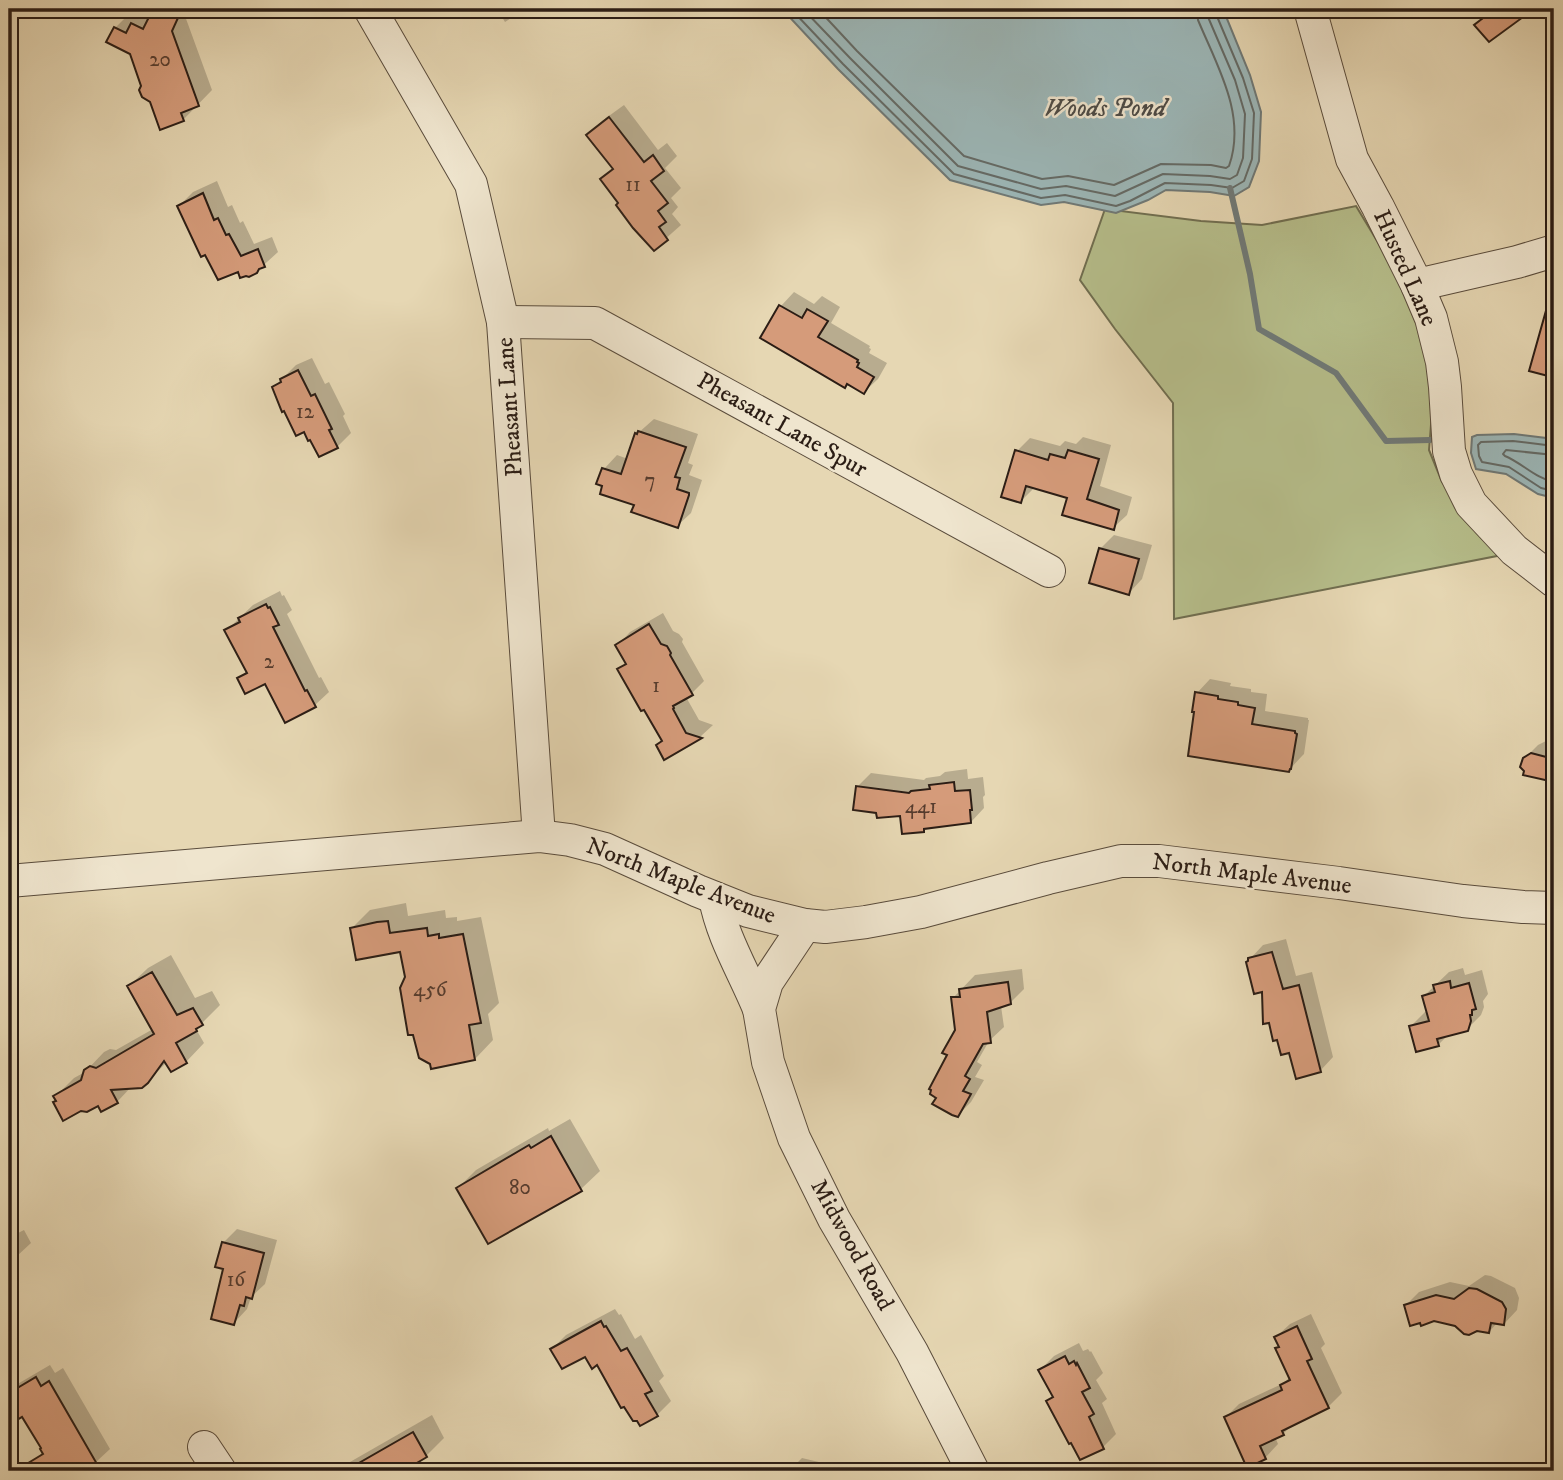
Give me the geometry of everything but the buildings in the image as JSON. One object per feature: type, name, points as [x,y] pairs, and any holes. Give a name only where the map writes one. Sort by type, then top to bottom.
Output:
[{"type":"street","name":"Pheasant Lane","points":[[369,9],[471,184],[503,322],[539,836]]},
{"type":"street","name":"Husted Lane","points":[[1310,9],[1352,159],[1417,285],[1431,318],[1442,362],[1449,451],[1456,474],[1471,503],[1514,550],[1554,581]]},
{"type":"street","points":[[1417,285],[1554,251]]},
{"type":"street","name":"Pheasant Lane Spur","points":[[503,322],[595,323],[1049,571]]},
{"type":"street","name":"North Maple Avenue","points":[[9,881],[539,836],[605,849],[748,911],[805,925],[825,927],[921,912],[1121,861],[1160,861],[1463,901],[1554,908]]},
{"type":"street","name":"Midwood Road","points":[[715,898],[717,912],[729,943],[759,1009],[768,1062],[794,1138],[834,1219],[912,1352],[973,1471]]},
{"type":"street","name":"Midwood Road","points":[[759,1009],[767,982],[805,925]]},
{"type":"green space","points":[[1356,206],[1394,269],[1431,358],[1432,412],[1429,450],[1442,482],[1502,555],[1174,619],[1173,403],[1080,280],[1105,209],[1201,221],[1262,225]]},
{"type":"water","name":"Woods Pond","points":[[782,9],[1223,9],[1250,75],[1261,112],[1259,161],[1249,187],[1234,196],[1166,190],[1116,213],[1064,202],[1041,205],[950,180],[838,69]]},
{"type":"water","points":[[1514,434],[1554,439],[1554,498],[1538,494],[1506,474],[1476,469],[1471,453],[1472,437]]},
{"type":"waterway","points":[[1230,188],[1250,274],[1259,329],[1336,373],[1386,441],[1430,440]]}]
